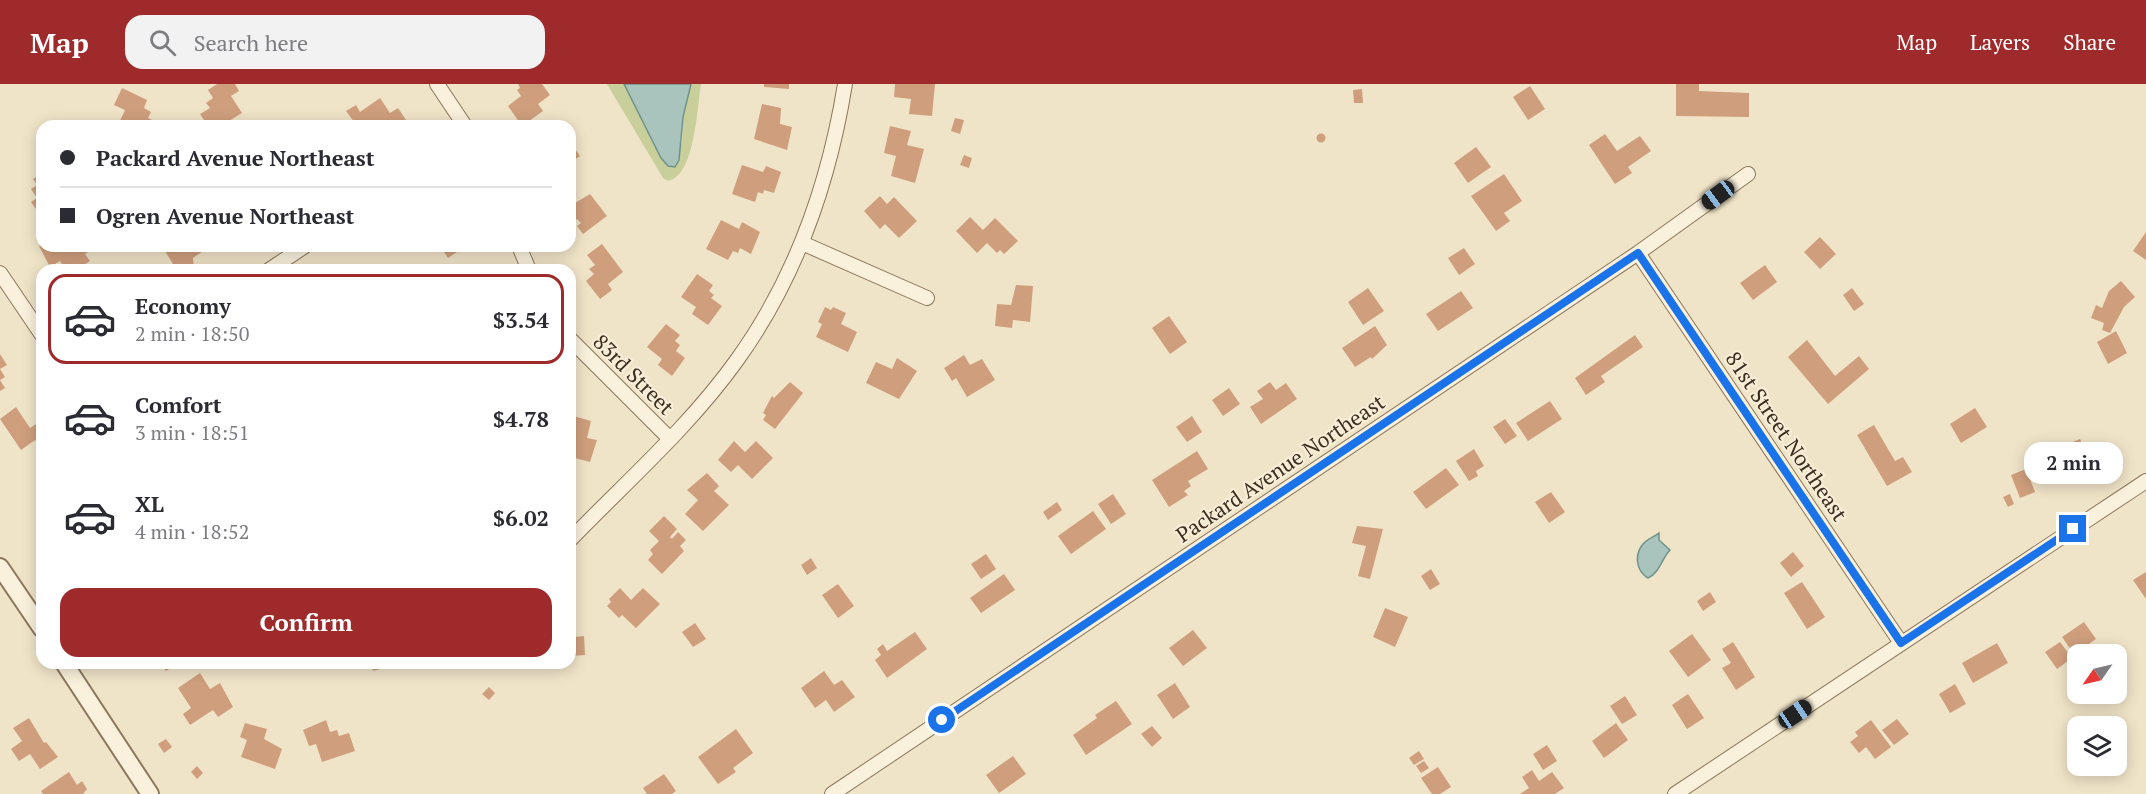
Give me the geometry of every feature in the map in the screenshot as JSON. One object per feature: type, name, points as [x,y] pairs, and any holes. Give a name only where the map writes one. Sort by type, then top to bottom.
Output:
[{"type":"street","points":[[437,84],[461,120]]},
{"type":"street","points":[[576,534],[669,438],[737,361],[772,304],[802,243],[828,168],[845,84]]},
{"type":"street","name":"Packard Avenue Northeast","points":[[832,794],[1638,253],[1748,174]]},
{"type":"street","points":[[802,243],[927,298]]},
{"type":"street","points":[[278,264],[296,252]]},
{"type":"street","name":"81st Street Northeast","points":[[1638,253],[1901,643]]},
{"type":"street","points":[[0,273],[36,326]]},
{"type":"street","name":"83rd Street","points":[[576,345],[669,438]]},
{"type":"street","points":[[1675,794],[2146,481]]},
{"type":"street","points":[[0,567],[36,620]]},
{"type":"street","points":[[68,669],[150,794]]},
{"type":"green space","points":[[607,84],[624,84],[661,158],[682,143],[683,117],[691,84],[701,84],[693,140],[684,167],[677,176],[668,181],[663,178]]},
{"type":"water","points":[[624,84],[691,84],[683,117],[679,160],[675,167],[668,166],[661,158]]},
{"type":"water","points":[[1659,533],[1659,540],[1670,550],[1655,573],[1648,578],[1639,567],[1638,553],[1645,542]]},
{"type":"building","points":[[217,84],[235,84],[239,91],[231,96],[242,113],[231,120],[204,120],[200,114],[210,108],[206,103],[213,98],[208,90]]},
{"type":"building","points":[[518,84],[542,84],[550,95],[538,104],[543,111],[530,120],[518,120],[508,106],[521,96],[517,90],[520,88]]},
{"type":"building","points":[[764,84],[789,84],[789,89],[764,87]]},
{"type":"building","points":[[895,84],[935,84],[932,116],[909,114],[911,99],[894,97]]},
{"type":"building","points":[[1676,84],[1699,84],[1699,91],[1749,93],[1749,117],[1676,116]]},
{"type":"building","points":[[1530,86],[1545,109],[1528,120],[1513,97]]},
{"type":"building","points":[[122,88],[147,100],[144,108],[151,112],[148,118],[152,120],[120,120],[125,110],[114,105]]},
{"type":"building","points":[[1362,89],[1363,103],[1354,103],[1353,90]]},
{"type":"building","points":[[380,98],[390,113],[398,108],[406,120],[353,120],[346,111],[356,105],[360,112]]},
{"type":"building","points":[[762,104],[781,108],[780,124],[792,127],[787,150],[754,139]]},
{"type":"building","points":[[955,118],[964,120],[960,134],[951,131]]},
{"type":"building","points":[[890,126],[911,131],[907,145],[924,149],[915,183],[891,176],[896,156],[884,153]]},
{"type":"building","points":[[1321,134],[1325,138],[1321,142],[1317,138]]},
{"type":"building","points":[[1605,134],[1617,151],[1640,136],[1651,151],[1628,167],[1632,173],[1615,184],[1589,145]]},
{"type":"building","points":[[1476,147],[1491,167],[1468,183],[1454,163]]},
{"type":"building","points":[[964,155],[972,158],[969,168],[960,165]]},
{"type":"building","points":[[742,165],[763,172],[766,166],[781,172],[774,193],[764,190],[763,194],[758,192],[755,202],[732,194]]},
{"type":"building","points":[[1504,174],[1522,201],[1504,213],[1510,221],[1496,231],[1471,196]]},
{"type":"building","points":[[36,186],[36,196],[31,189]]},
{"type":"building","points":[[590,194],[607,216],[583,234],[577,226],[581,223],[576,220],[576,202]]},
{"type":"building","points":[[880,196],[887,204],[894,197],[917,221],[899,238],[885,224],[880,229],[864,211]]},
{"type":"building","points":[[36,199],[36,209],[31,202]]},
{"type":"building","points":[[970,217],[983,230],[995,218],[1018,241],[1004,254],[1000,250],[997,253],[987,243],[977,253],[956,231]]},
{"type":"building","points":[[721,220],[739,229],[742,222],[760,232],[751,254],[740,248],[738,253],[733,251],[728,260],[706,249]]},
{"type":"building","points":[[2146,232],[2146,260],[2133,251]]},
{"type":"building","points":[[1820,237],[1836,254],[1820,269],[1804,252]]},
{"type":"building","points":[[602,244],[623,272],[608,284],[612,290],[600,299],[586,281],[594,274],[589,269],[595,265],[587,255]]},
{"type":"building","points":[[1464,248],[1475,264],[1459,275],[1448,258]]},
{"type":"building","points":[[42,252],[88,252],[85,254],[90,261],[85,264],[62,264],[60,261],[48,264]]},
{"type":"building","points":[[166,252],[202,252],[193,258],[194,264],[173,264]]},
{"type":"building","points":[[444,252],[457,252],[448,258]]},
{"type":"building","points":[[1765,265],[1777,282],[1753,300],[1740,283]]},
{"type":"building","points":[[697,274],[713,285],[709,291],[714,295],[711,298],[722,306],[708,325],[692,314],[696,307],[681,297]]},
{"type":"building","points":[[2121,281],[2135,297],[2124,307],[2110,333],[2102,330],[2104,323],[2091,318],[2096,305],[2102,308],[2109,291]]},
{"type":"building","points":[[1016,285],[1033,286],[1030,322],[1013,320],[1012,328],[995,326],[997,304],[1011,305]]},
{"type":"building","points":[[1368,288],[1384,311],[1363,325],[1348,302]]},
{"type":"building","points":[[1852,288],[1864,304],[1854,311],[1843,295]]},
{"type":"building","points":[[1461,291],[1473,308],[1438,331],[1426,314]]},
{"type":"building","points":[[825,307],[831,310],[833,307],[846,313],[841,324],[857,332],[848,352],[816,337],[822,324],[818,322]]},
{"type":"building","points":[[1169,316],[1187,342],[1170,354],[1152,328]]},
{"type":"building","points":[[666,324],[680,335],[675,341],[680,345],[676,351],[685,358],[672,376],[658,365],[662,359],[647,347]]},
{"type":"building","points":[[1375,326],[1387,345],[1372,359],[1371,357],[1355,367],[1342,348]]},
{"type":"building","points":[[2116,331],[2127,353],[2108,364],[2097,342]]},
{"type":"building","points":[[1635,335],[1643,347],[1601,376],[1605,382],[1586,395],[1575,378]]},
{"type":"building","points":[[1807,340],[1835,376],[1859,356],[1869,369],[1828,404],[1788,357]]},
{"type":"building","points":[[0,354],[7,365],[0,369]]},
{"type":"building","points":[[964,355],[970,365],[982,359],[995,380],[967,397],[956,378],[952,381],[944,368]]},
{"type":"building","points":[[897,358],[917,371],[899,399],[866,383],[876,362],[892,369]]},
{"type":"building","points":[[0,369],[5,377],[0,380]]},
{"type":"building","points":[[0,380],[5,388],[0,391]]},
{"type":"building","points":[[790,382],[803,393],[775,429],[763,420],[766,415],[763,413],[772,396],[774,398]]},
{"type":"building","points":[[1270,382],[1276,390],[1286,383],[1297,399],[1261,424],[1250,407],[1263,399],[1257,391]]},
{"type":"building","points":[[1229,388],[1240,404],[1223,416],[1212,400]]},
{"type":"building","points":[[1550,401],[1562,419],[1528,441],[1516,423]]},
{"type":"building","points":[[16,407],[30,428],[36,424],[36,442],[21,450],[0,419]]},
{"type":"building","points":[[1975,408],[1987,427],[1961,443],[1950,424]]},
{"type":"building","points":[[1192,416],[1202,432],[1187,442],[1176,427]]},
{"type":"building","points":[[576,417],[591,421],[587,438],[597,440],[590,462],[576,458]]},
{"type":"building","points":[[1505,419],[1517,436],[1505,444],[1493,427]]},
{"type":"building","points":[[1874,425],[1895,461],[1903,457],[1912,472],[1887,486],[1857,435]]},
{"type":"building","points":[[2080,439],[2089,461],[2057,474],[2048,452]]},
{"type":"building","points":[[734,441],[745,452],[756,441],[773,458],[752,479],[738,465],[731,472],[718,460]]},
{"type":"building","points":[[1474,449],[1484,466],[1476,471],[1478,476],[1469,481],[1456,461]]},
{"type":"building","points":[[1197,451],[1208,469],[1188,481],[1191,486],[1184,491],[1188,495],[1169,507],[1152,480]]},
{"type":"building","points":[[1446,468],[1459,485],[1426,509],[1413,492]]},
{"type":"building","points":[[2026,469],[2035,492],[2020,498],[2011,475]]},
{"type":"building","points":[[707,473],[719,486],[714,491],[729,505],[703,531],[685,514],[698,500],[687,490]]},
{"type":"building","points":[[1551,492],[1565,512],[1549,523],[1535,502]]},
{"type":"building","points":[[1113,494],[1126,514],[1111,524],[1098,504]]},
{"type":"building","points":[[2010,494],[2014,504],[2008,507],[2003,497]]},
{"type":"building","points":[[1057,502],[1062,510],[1048,520],[1043,512]]},
{"type":"building","points":[[1093,511],[1106,529],[1071,554],[1058,536]]},
{"type":"building","points":[[664,516],[677,529],[670,537],[672,539],[678,532],[686,540],[680,546],[684,551],[662,574],[648,560],[653,554],[650,550],[659,541],[649,531]]},
{"type":"building","points":[[1357,526],[1383,529],[1370,579],[1358,576],[1366,546],[1352,543]]},
{"type":"building","points":[[1793,552],[1804,566],[1791,577],[1780,563]]},
{"type":"building","points":[[986,554],[996,569],[981,579],[971,564]]},
{"type":"building","points":[[811,558],[817,568],[807,575],[801,565]]},
{"type":"building","points":[[1431,569],[1440,584],[1430,590],[1421,576]]},
{"type":"building","points":[[2146,572],[2146,599],[2133,580]]},
{"type":"building","points":[[1004,574],[1015,590],[981,613],[970,598]]},
{"type":"building","points":[[1802,582],[1825,617],[1807,629],[1784,593]]},
{"type":"building","points":[[838,584],[854,606],[838,618],[822,595]]},
{"type":"building","points":[[620,588],[631,600],[643,588],[660,604],[636,628],[622,615],[619,618],[607,606],[611,602],[609,599]]},
{"type":"building","points":[[1710,592],[1716,602],[1703,611],[1697,601]]},
{"type":"building","points":[[1385,608],[1408,617],[1395,647],[1373,637]]},
{"type":"building","points":[[2084,622],[2096,639],[2089,644],[2067,644],[2062,637]]},
{"type":"building","points":[[695,623],[706,639],[693,647],[682,632]]},
{"type":"building","points":[[1193,630],[1207,648],[1183,666],[1169,648]]},
{"type":"building","points":[[915,632],[927,649],[887,678],[875,660],[881,655],[877,649],[883,644],[887,651]]},
{"type":"building","points":[[1692,634],[1711,660],[1688,677],[1669,651]]},
{"type":"building","points":[[584,636],[585,655],[576,656],[576,637]]},
{"type":"building","points":[[1733,642],[1755,677],[1736,690],[1722,668],[1731,663],[1722,649]]},
{"type":"building","points":[[2060,642],[2067,651],[2067,662],[2057,669],[2045,652]]},
{"type":"building","points":[[1997,643],[2008,663],[1973,683],[1962,663]]},
{"type":"building","points":[[824,671],[834,685],[842,680],[855,697],[834,712],[826,700],[815,708],[801,688]]},
{"type":"building","points":[[200,673],[210,689],[220,683],[233,707],[218,717],[213,710],[190,725],[183,714],[191,708],[178,688]]},
{"type":"building","points":[[1175,683],[1190,707],[1173,719],[1157,695]]},
{"type":"building","points":[[1955,684],[1966,704],[1950,713],[1939,694]]},
{"type":"building","points":[[489,687],[495,693],[489,700],[482,694]]},
{"type":"building","points":[[1688,694],[1704,718],[1687,729],[1672,705]]},
{"type":"building","points":[[1625,696],[1637,715],[1622,724],[1610,706]]},
{"type":"building","points":[[1116,701],[1132,724],[1086,755],[1073,735],[1097,718],[1095,715]]},
{"type":"building","points":[[29,718],[44,743],[46,742],[58,757],[40,769],[30,754],[19,761],[11,749],[22,741],[13,728]]},
{"type":"building","points":[[1897,719],[1909,734],[1894,745],[1882,730]]},
{"type":"building","points":[[326,720],[330,732],[337,730],[339,736],[349,733],[355,751],[322,762],[316,744],[309,746],[303,730]]},
{"type":"building","points":[[1871,720],[1891,747],[1875,759],[1866,747],[1859,753],[1850,742],[1858,736],[1855,732]]},
{"type":"building","points":[[245,723],[267,729],[264,739],[282,749],[275,769],[241,757],[247,740],[240,737]]},
{"type":"building","points":[[1616,723],[1628,740],[1604,758],[1592,741]]},
{"type":"building","points":[[1152,726],[1162,738],[1152,747],[1141,734]]},
{"type":"building","points":[[736,729],[753,753],[733,768],[736,772],[718,784],[698,757]]},
{"type":"building","points":[[166,739],[172,747],[164,753],[158,744]]},
{"type":"building","points":[[1547,745],[1557,761],[1543,770],[1533,754]]},
{"type":"building","points":[[1419,751],[1424,759],[1414,765],[1409,758]]},
{"type":"building","points":[[1013,756],[1026,774],[999,793],[986,775]]},
{"type":"building","points":[[1424,761],[1429,768],[1421,773],[1416,766]]},
{"type":"building","points":[[197,766],[203,773],[197,779],[191,772]]},
{"type":"building","points":[[1438,767],[1451,787],[1440,794],[1432,794],[1421,778]]},
{"type":"building","points":[[1532,770],[1539,781],[1552,772],[1564,788],[1555,794],[1520,794],[1529,788],[1522,777]]},
{"type":"building","points":[[69,772],[77,785],[82,781],[87,789],[83,794],[43,794],[41,791]]},
{"type":"building","points":[[664,774],[676,791],[672,794],[647,794],[643,788]]},
{"type":"route","points":[[942,720],[1638,253],[1901,643],[2073,529]]}]
